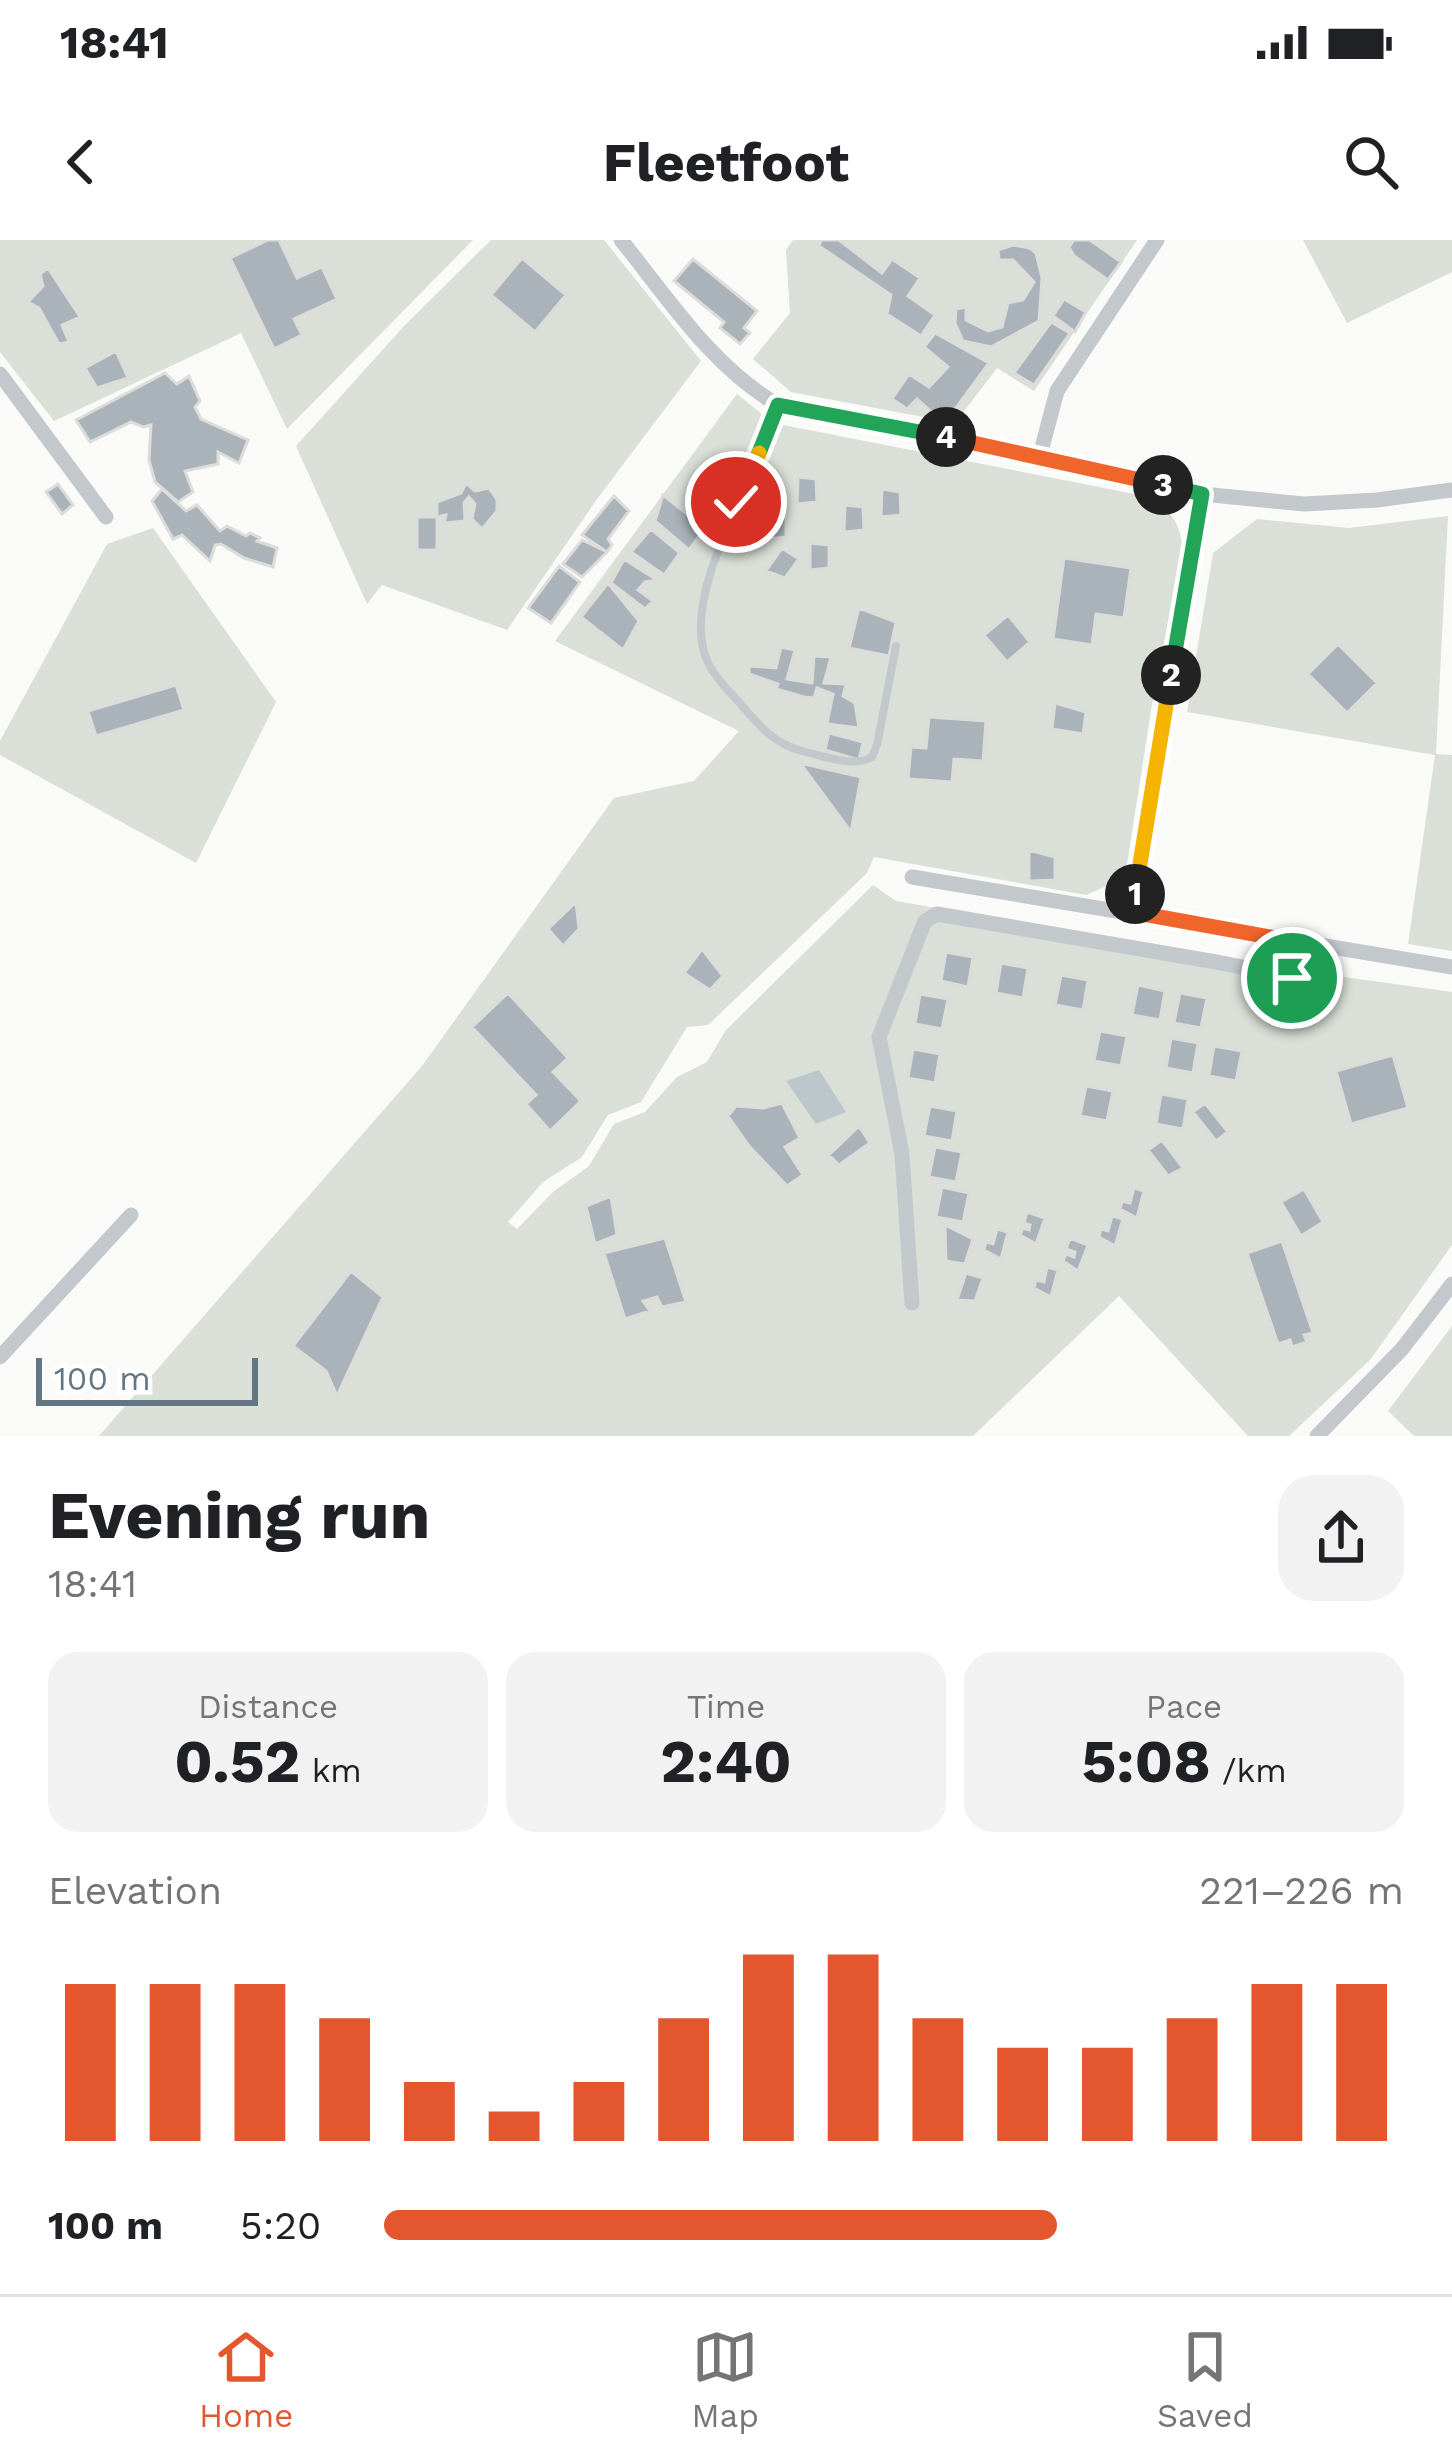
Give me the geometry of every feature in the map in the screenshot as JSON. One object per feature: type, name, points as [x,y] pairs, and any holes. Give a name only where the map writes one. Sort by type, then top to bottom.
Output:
[{"type":"street","points":[[621,240],[708,348],[749,389],[778,405],[1040,454],[1202,494],[1304,504],[1452,490]]},
{"type":"street","points":[[1040,454],[1057,391],[1157,240]]},
{"type":"street","points":[[0,374],[106,517]]},
{"type":"street","points":[[1132,912],[1202,494]]},
{"type":"street","points":[[912,877],[1452,967]]},
{"type":"street","points":[[912,1303],[902,1154],[879,1037],[925,921],[937,914],[1216,962],[1242,968],[1272,991],[1288,988],[1298,942]]},
{"type":"street","points":[[0,1357],[131,1215]]},
{"type":"street","points":[[1317,1436],[1402,1349],[1452,1284]]},
{"type":"lane","points":[[778,405],[736,502],[700,615],[708,665],[767,735],[801,751],[860,763],[872,757],[877,746],[896,646]]},
{"type":"shaded area","points":[[0,240],[473,240],[287,429],[241,333],[54,421],[0,352]]},
{"type":"shaded area","points":[[491,240],[604,240],[701,361],[597,499],[507,630],[382,585],[367,604],[296,446],[405,325]]},
{"type":"shaded area","points":[[793,240],[1137,240],[1034,391],[997,368],[955,423],[791,392],[753,359],[790,313],[786,250]]},
{"type":"shaded area","points":[[1303,240],[1452,240],[1452,272],[1347,323]]},
{"type":"shaded area","points":[[737,394],[773,423],[1155,498],[1167,510],[1178,528],[1182,551],[1127,864],[1120,880],[1086,895],[874,857],[867,873],[708,1025],[687,1027],[641,1102],[608,1115],[582,1157],[543,1182],[508,1222],[517,1229],[553,1192],[589,1166],[614,1124],[645,1112],[677,1077],[707,1062],[726,1030],[873,885],[896,901],[1452,992],[1452,1245],[1370,1360],[1289,1436],[1248,1436],[1119,1296],[973,1436],[99,1436],[422,1066],[614,798],[694,781],[739,731],[555,641]]},
{"type":"shaded area","points":[[1448,516],[1436,754],[1452,755],[1452,951],[1408,944],[1435,755],[1187,712],[1213,553],[1257,519],[1349,528]]},
{"type":"shaded area","points":[[153,528],[276,702],[196,863],[0,755],[0,741],[107,544]]},
{"type":"shaded area","points":[[819,1070],[846,1112],[816,1124],[786,1081]]},
{"type":"shaded area","points":[[1452,1326],[1452,1436],[1414,1436],[1388,1411]]},
{"type":"building","points":[[268,240],[279,240],[297,278],[322,267],[337,299],[294,319],[302,335],[274,349],[230,258]]},
{"type":"building","points":[[821,240],[839,240],[882,273],[892,259],[920,278],[908,296],[935,315],[921,336],[887,314],[891,295],[819,246]]},
{"type":"building","points":[[1074,240],[1090,240],[1121,262],[1108,280],[1074,256],[1069,247]]},
{"type":"building","points":[[1013,245],[1036,253],[1042,278],[1039,321],[991,347],[963,341],[955,323],[956,309],[966,307],[966,320],[988,331],[1002,327],[1008,303],[1023,300],[1034,282],[1013,260],[999,260],[998,250]]},
{"type":"building","points":[[522,258],[566,295],[535,332],[491,295]]},
{"type":"building","points":[[693,259],[757,311],[744,328],[750,333],[740,344],[720,328],[724,322],[674,281]]},
{"type":"building","points":[[48,268],[80,317],[62,325],[69,342],[59,344],[39,308],[28,302],[43,286],[40,274]]},
{"type":"building","points":[[1064,299],[1086,312],[1075,332],[1053,316]]},
{"type":"building","points":[[1051,322],[1070,333],[1034,385],[1014,373]]},
{"type":"building","points":[[935,333],[989,363],[950,416],[934,414],[917,399],[907,409],[892,399],[909,374],[929,387],[948,367],[924,347]]},
{"type":"building","points":[[116,351],[128,378],[97,388],[85,368]]},
{"type":"building","points":[[165,373],[177,384],[189,376],[200,401],[195,407],[201,419],[248,440],[239,463],[218,452],[218,464],[185,471],[193,492],[178,502],[155,482],[149,460],[151,425],[131,422],[90,442],[76,420]]},
{"type":"building","points":[[798,477],[816,479],[817,502],[797,504]]},
{"type":"building","points":[[466,483],[475,491],[489,488],[497,499],[497,511],[482,529],[472,519],[475,504],[469,497],[464,503],[465,521],[444,523],[446,515],[437,517],[437,502],[461,493]]},
{"type":"building","points":[[58,484],[73,505],[62,514],[46,492]]},
{"type":"building","points":[[162,489],[186,511],[197,505],[220,531],[227,526],[277,548],[273,567],[221,544],[215,545],[210,561],[182,535],[173,539],[152,501]]},
{"type":"building","points":[[882,489],[900,492],[901,515],[881,517]]},
{"type":"building","points":[[663,495],[705,528],[689,550],[655,521]]},
{"type":"building","points":[[614,496],[629,511],[608,539],[612,545],[607,552],[582,535]]},
{"type":"building","points":[[845,505],[863,507],[864,530],[844,532]]},
{"type":"building","points":[[767,512],[786,514],[786,537],[766,539]]},
{"type":"building","points":[[417,517],[437,517],[437,550],[417,550]]},
{"type":"building","points":[[651,529],[680,553],[664,575],[631,552]]},
{"type":"building","points":[[582,540],[607,552],[582,577],[563,564]]},
{"type":"building","points":[[810,543],[829,545],[829,568],[810,570]]},
{"type":"building","points":[[782,548],[799,559],[785,578],[766,571]]},
{"type":"building","points":[[1064,558],[1131,568],[1124,618],[1096,614],[1092,645],[1053,639]]},
{"type":"building","points":[[624,559],[657,580],[645,582],[638,590],[653,601],[645,609],[611,583]]},
{"type":"building","points":[[559,566],[580,582],[551,623],[528,608]]},
{"type":"building","points":[[608,583],[639,621],[623,650],[581,617]]},
{"type":"building","points":[[859,608],[896,622],[889,656],[849,648]]},
{"type":"building","points":[[1008,615],[1030,642],[1007,662],[984,635]]},
{"type":"building","points":[[1338,644],[1377,683],[1347,713],[1308,674]]},
{"type":"building","points":[[781,647],[795,650],[787,679],[812,683],[814,656],[831,657],[824,683],[846,684],[843,696],[855,703],[859,728],[827,724],[833,694],[817,688],[814,698],[804,697],[749,674],[749,666],[776,668]]},
{"type":"building","points":[[176,685],[184,710],[96,736],[88,711]]},
{"type":"building","points":[[1055,703],[1086,712],[1083,734],[1052,729]]},
{"type":"building","points":[[929,717],[986,721],[983,761],[954,759],[952,782],[908,779],[911,747],[926,748]]},
{"type":"building","points":[[829,733],[863,742],[859,760],[825,750]]},
{"type":"building","points":[[800,763],[861,777],[851,832]]},
{"type":"building","points":[[1029,850],[1055,857],[1055,880],[1029,881]]},
{"type":"building","points":[[576,902],[579,929],[563,946],[548,929]]},
{"type":"building","points":[[702,949],[723,976],[710,990],[684,973]]},
{"type":"building","points":[[946,952],[973,957],[968,987],[941,981]]},
{"type":"building","points":[[1001,963],[1028,968],[1023,998],[996,993]]},
{"type":"building","points":[[1061,975],[1088,980],[1083,1010],[1055,1005]]},
{"type":"building","points":[[1138,985],[1165,991],[1160,1020],[1132,1015]]},
{"type":"building","points":[[508,993],[568,1058],[553,1072],[581,1101],[550,1131],[526,1104],[536,1095],[472,1027]]},
{"type":"building","points":[[1180,993],[1207,998],[1201,1028],[1174,1023]]},
{"type":"building","points":[[920,994],[948,999],[942,1029],[915,1024]]},
{"type":"building","points":[[1100,1031],[1127,1036],[1121,1066],[1094,1061]]},
{"type":"building","points":[[1171,1038],[1198,1043],[1193,1073],[1166,1068]]},
{"type":"building","points":[[1214,1046],[1242,1051],[1236,1081],[1209,1076]]},
{"type":"building","points":[[913,1049],[940,1054],[935,1083],[908,1078]]},
{"type":"building","points":[[1393,1055],[1408,1108],[1351,1124],[1336,1071]]},
{"type":"building","points":[[1086,1086],[1113,1091],[1107,1121],[1080,1116]]},
{"type":"building","points":[[1161,1094],[1188,1099],[1183,1129],[1156,1124]]},
{"type":"building","points":[[782,1103],[800,1138],[785,1147],[803,1175],[787,1186],[728,1116],[736,1106],[763,1108]]},
{"type":"building","points":[[1205,1103],[1228,1132],[1216,1141],[1193,1112]]},
{"type":"building","points":[[930,1106],[957,1111],[952,1141],[924,1136]]},
{"type":"building","points":[[859,1126],[870,1143],[839,1165],[829,1155]]},
{"type":"building","points":[[1162,1140],[1183,1168],[1168,1176],[1148,1150]]},
{"type":"building","points":[[935,1147],[962,1152],[956,1182],[929,1177]]},
{"type":"building","points":[[942,1187],[969,1193],[963,1222],[936,1217]]},
{"type":"building","points":[[1134,1188],[1144,1191],[1137,1218],[1120,1209],[1122,1201],[1130,1203]]},
{"type":"building","points":[[1304,1189],[1323,1222],[1301,1236],[1281,1202]]},
{"type":"building","points":[[611,1196],[617,1235],[595,1244],[586,1206]]},
{"type":"building","points":[[1027,1212],[1045,1218],[1036,1244],[1020,1235],[1023,1228],[1029,1230],[1030,1225],[1024,1223]]},
{"type":"building","points":[[1112,1216],[1123,1219],[1115,1246],[1099,1237],[1101,1229],[1108,1231]]},
{"type":"building","points":[[945,1225],[973,1239],[965,1264],[946,1261]]},
{"type":"building","points":[[997,1229],[1008,1232],[1001,1259],[984,1250],[986,1242],[993,1244]]},
{"type":"building","points":[[665,1238],[686,1302],[662,1307],[657,1297],[643,1301],[650,1311],[625,1319],[604,1253]]},
{"type":"building","points":[[1070,1238],[1088,1245],[1078,1271],[1063,1261],[1066,1254],[1074,1257],[1075,1252],[1066,1249]]},
{"type":"building","points":[[1282,1241],[1313,1333],[1304,1335],[1307,1342],[1292,1347],[1290,1340],[1278,1344],[1247,1253]]},
{"type":"building","points":[[1047,1267],[1058,1270],[1051,1297],[1034,1288],[1036,1280],[1044,1282]]},
{"type":"building","points":[[351,1271],[383,1297],[337,1396],[326,1371],[293,1346]]},
{"type":"building","points":[[966,1273],[983,1278],[975,1301],[957,1300]]},
{"type":"route","points":[[736,502],[778,405],[1040,454],[1202,494],[1132,912],[1298,942],[1292,978]]}]
